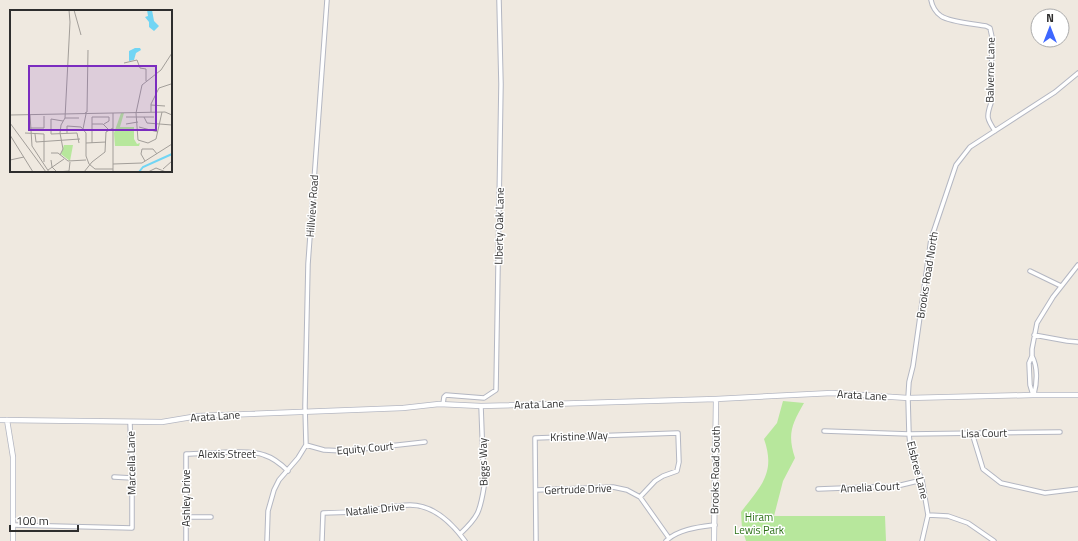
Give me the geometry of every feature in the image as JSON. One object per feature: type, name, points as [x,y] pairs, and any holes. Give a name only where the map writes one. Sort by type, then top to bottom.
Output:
[{"type":"street","name":"Hillview Road","points":[[306,445],[305,412],[308,264],[327,0]]},
{"type":"street","name":"LIberty Oak Lane","points":[[443,404],[444,397],[446,395],[484,398],[496,390],[501,84],[499,0]]},
{"type":"street","name":"Balverne Lane","points":[[931,0],[932,6],[941,16],[990,28],[992,37],[991,103],[988,112],[988,120],[995,131]]},
{"type":"street","name":"Brooks Road North","points":[[908,398],[909,382],[913,366],[931,239],[956,165],[970,147],[1055,92],[1078,73]]},
{"type":"street","points":[[1034,395],[1030,385],[1029,363],[1032,356],[1037,323],[1061,286],[1078,265]]},
{"type":"street","points":[[1030,271],[1061,286]]},
{"type":"street","points":[[1034,335],[1078,342]]},
{"type":"street","name":"Arata Lane","points":[[0,420],[130,423],[162,422],[198,416],[403,408],[443,404],[481,406],[832,394],[908,398],[1078,395]]},
{"type":"street","name":"Elsbree Lane","points":[[908,398],[911,454],[922,480],[928,515],[922,541]]},
{"type":"street","name":"Brooks Road South","points":[[714,541],[716,399]]},
{"type":"street","name":"Biggs Way","points":[[460,534],[479,513],[482,501],[484,487],[481,406]]},
{"type":"street","points":[[7,420],[13,457],[13,541]]},
{"type":"street","name":"Marcella Lane","points":[[13,525],[132,528],[130,423]]},
{"type":"street","name":"Lisa Court","points":[[824,431],[909,434],[1060,432]]},
{"type":"street","name":"Kristine Way","points":[[536,541],[535,438],[678,433],[679,462],[677,471],[663,476],[655,481],[640,497]]},
{"type":"street","points":[[972,433],[983,469],[1001,483],[1044,493],[1078,489]]},
{"type":"street","name":"Equity Court","points":[[306,445],[324,450],[344,451],[425,442]]},
{"type":"street","points":[[267,541],[270,500],[279,480],[298,458],[306,445]]},
{"type":"street","name":"Alexis Street","points":[[186,454],[247,452],[263,454],[274,459],[288,470]]},
{"type":"street","name":"Ashley Drive","points":[[186,454],[186,541]]},
{"type":"street","points":[[114,478],[132,478]]},
{"type":"street","name":"Amelia Court","points":[[818,489],[897,486],[922,480]]},
{"type":"street","name":"Gertrude Drive","points":[[536,490],[613,487],[627,490],[640,497]]},
{"type":"street","points":[[640,497],[668,539],[699,527],[715,525]]},
{"type":"street","name":"Natalie Drive","points":[[322,541],[323,513],[355,512],[410,505],[432,510],[442,516],[460,534],[464,541]]},
{"type":"street","points":[[928,515],[948,516],[968,523],[994,541]]},
{"type":"street","points":[[186,517],[211,517]]},
{"type":"green space","name":"Hiram Lewis Park","points":[[783,401],[804,403],[796,417],[792,429],[791,442],[795,458],[783,481],[774,516],[885,516],[886,541],[746,541],[742,528],[741,512],[755,494],[764,478],[768,461],[764,439],[777,423]]}]
